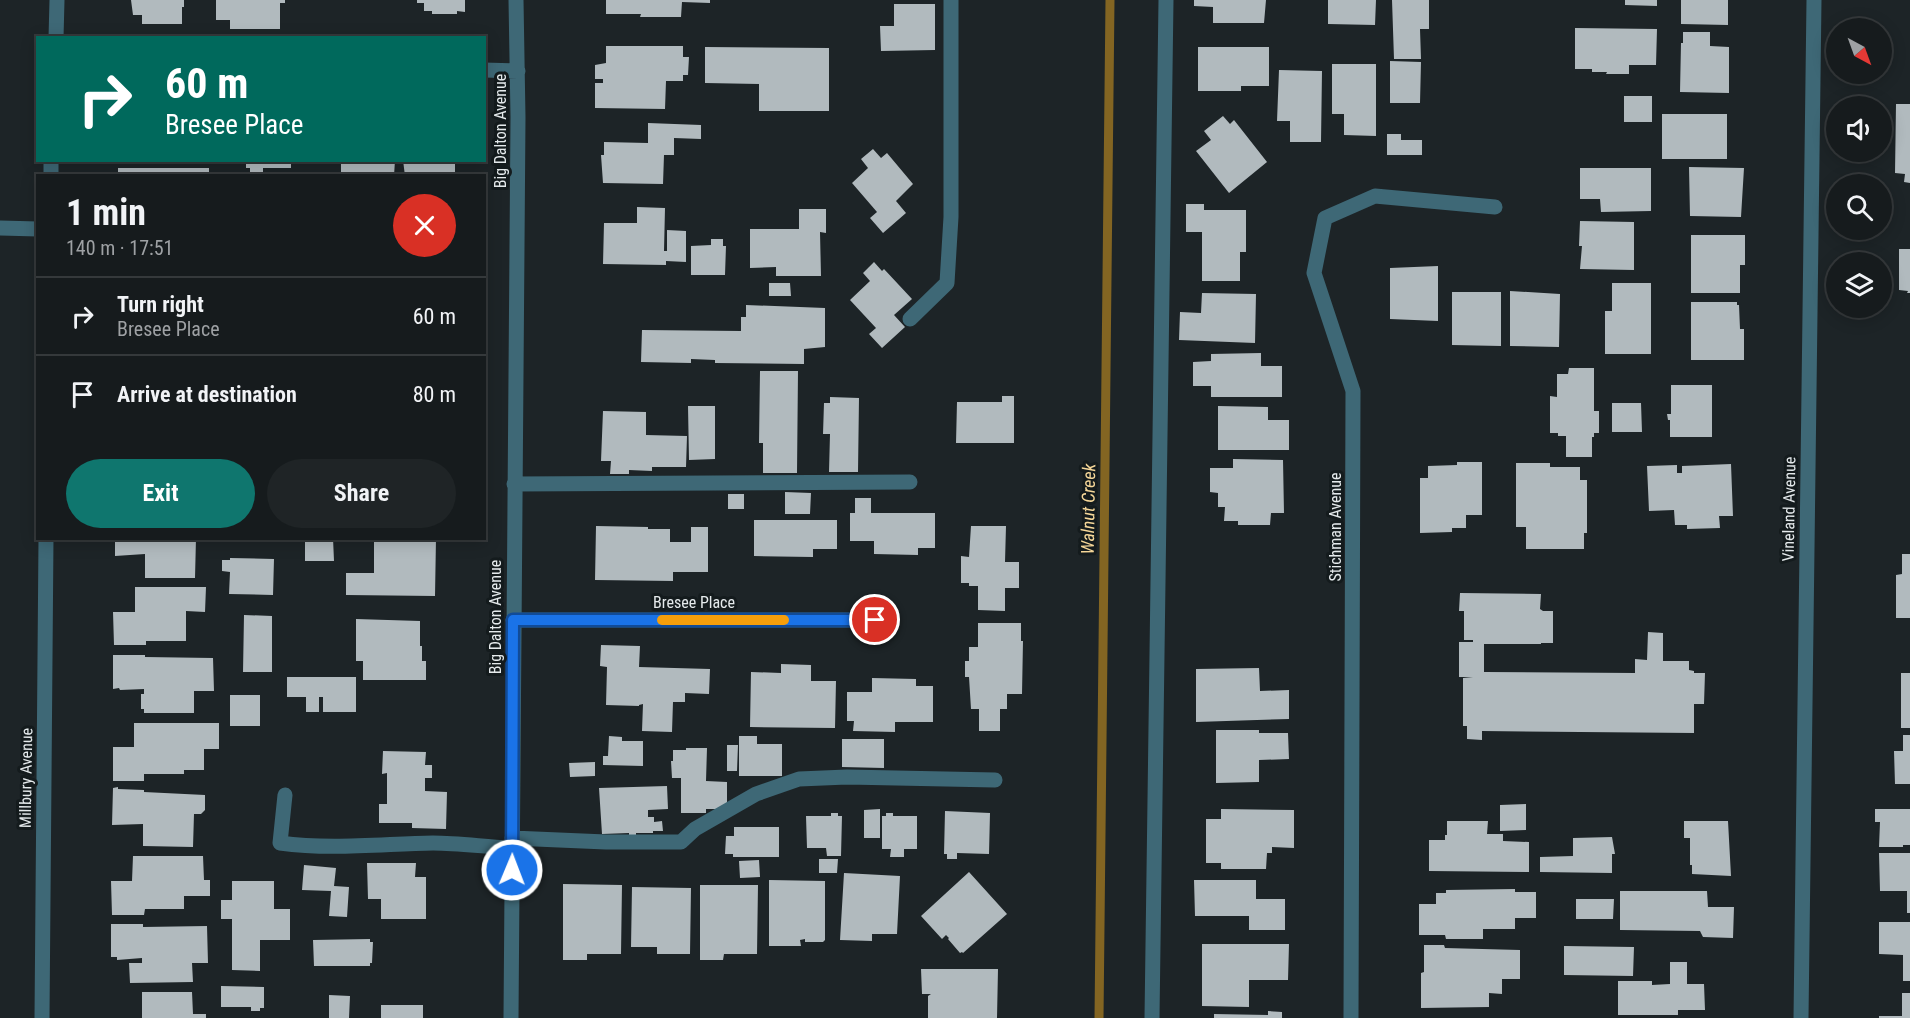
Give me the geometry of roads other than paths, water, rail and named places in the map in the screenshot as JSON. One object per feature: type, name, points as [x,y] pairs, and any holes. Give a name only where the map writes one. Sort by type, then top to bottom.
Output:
[{"type":"street","points":[[56,36],[57,0]]},
{"type":"street","name":"Big Dalton Avenue","points":[[511,1018],[518,71],[516,0]]},
{"type":"street","points":[[910,319],[947,283],[951,217],[951,0]]},
{"type":"street","points":[[1152,1018],[1167,0]]},
{"type":"street","name":"Vineland Avenue","points":[[1801,1018],[1814,0]]},
{"type":"street","points":[[486,70],[518,71]]},
{"type":"street","name":"Stichman Avenue","points":[[1351,1018],[1353,391],[1314,273],[1325,219],[1375,196],[1495,207]]},
{"type":"street","points":[[0,228],[36,229]]},
{"type":"street","points":[[514,484],[910,482]]},
{"type":"street","name":"Millbury Avenue","points":[[42,1018],[46,540]]},
{"type":"street","name":"Bresee Place","points":[[513,620],[875,620]]},
{"type":"street","points":[[285,795],[280,843],[346,846],[437,843],[681,843],[695,829],[756,794],[799,779],[847,777],[995,780]]},
{"type":"waterway","name":"Walnut Creek","points":[[1099,1018],[1110,0]]}]
